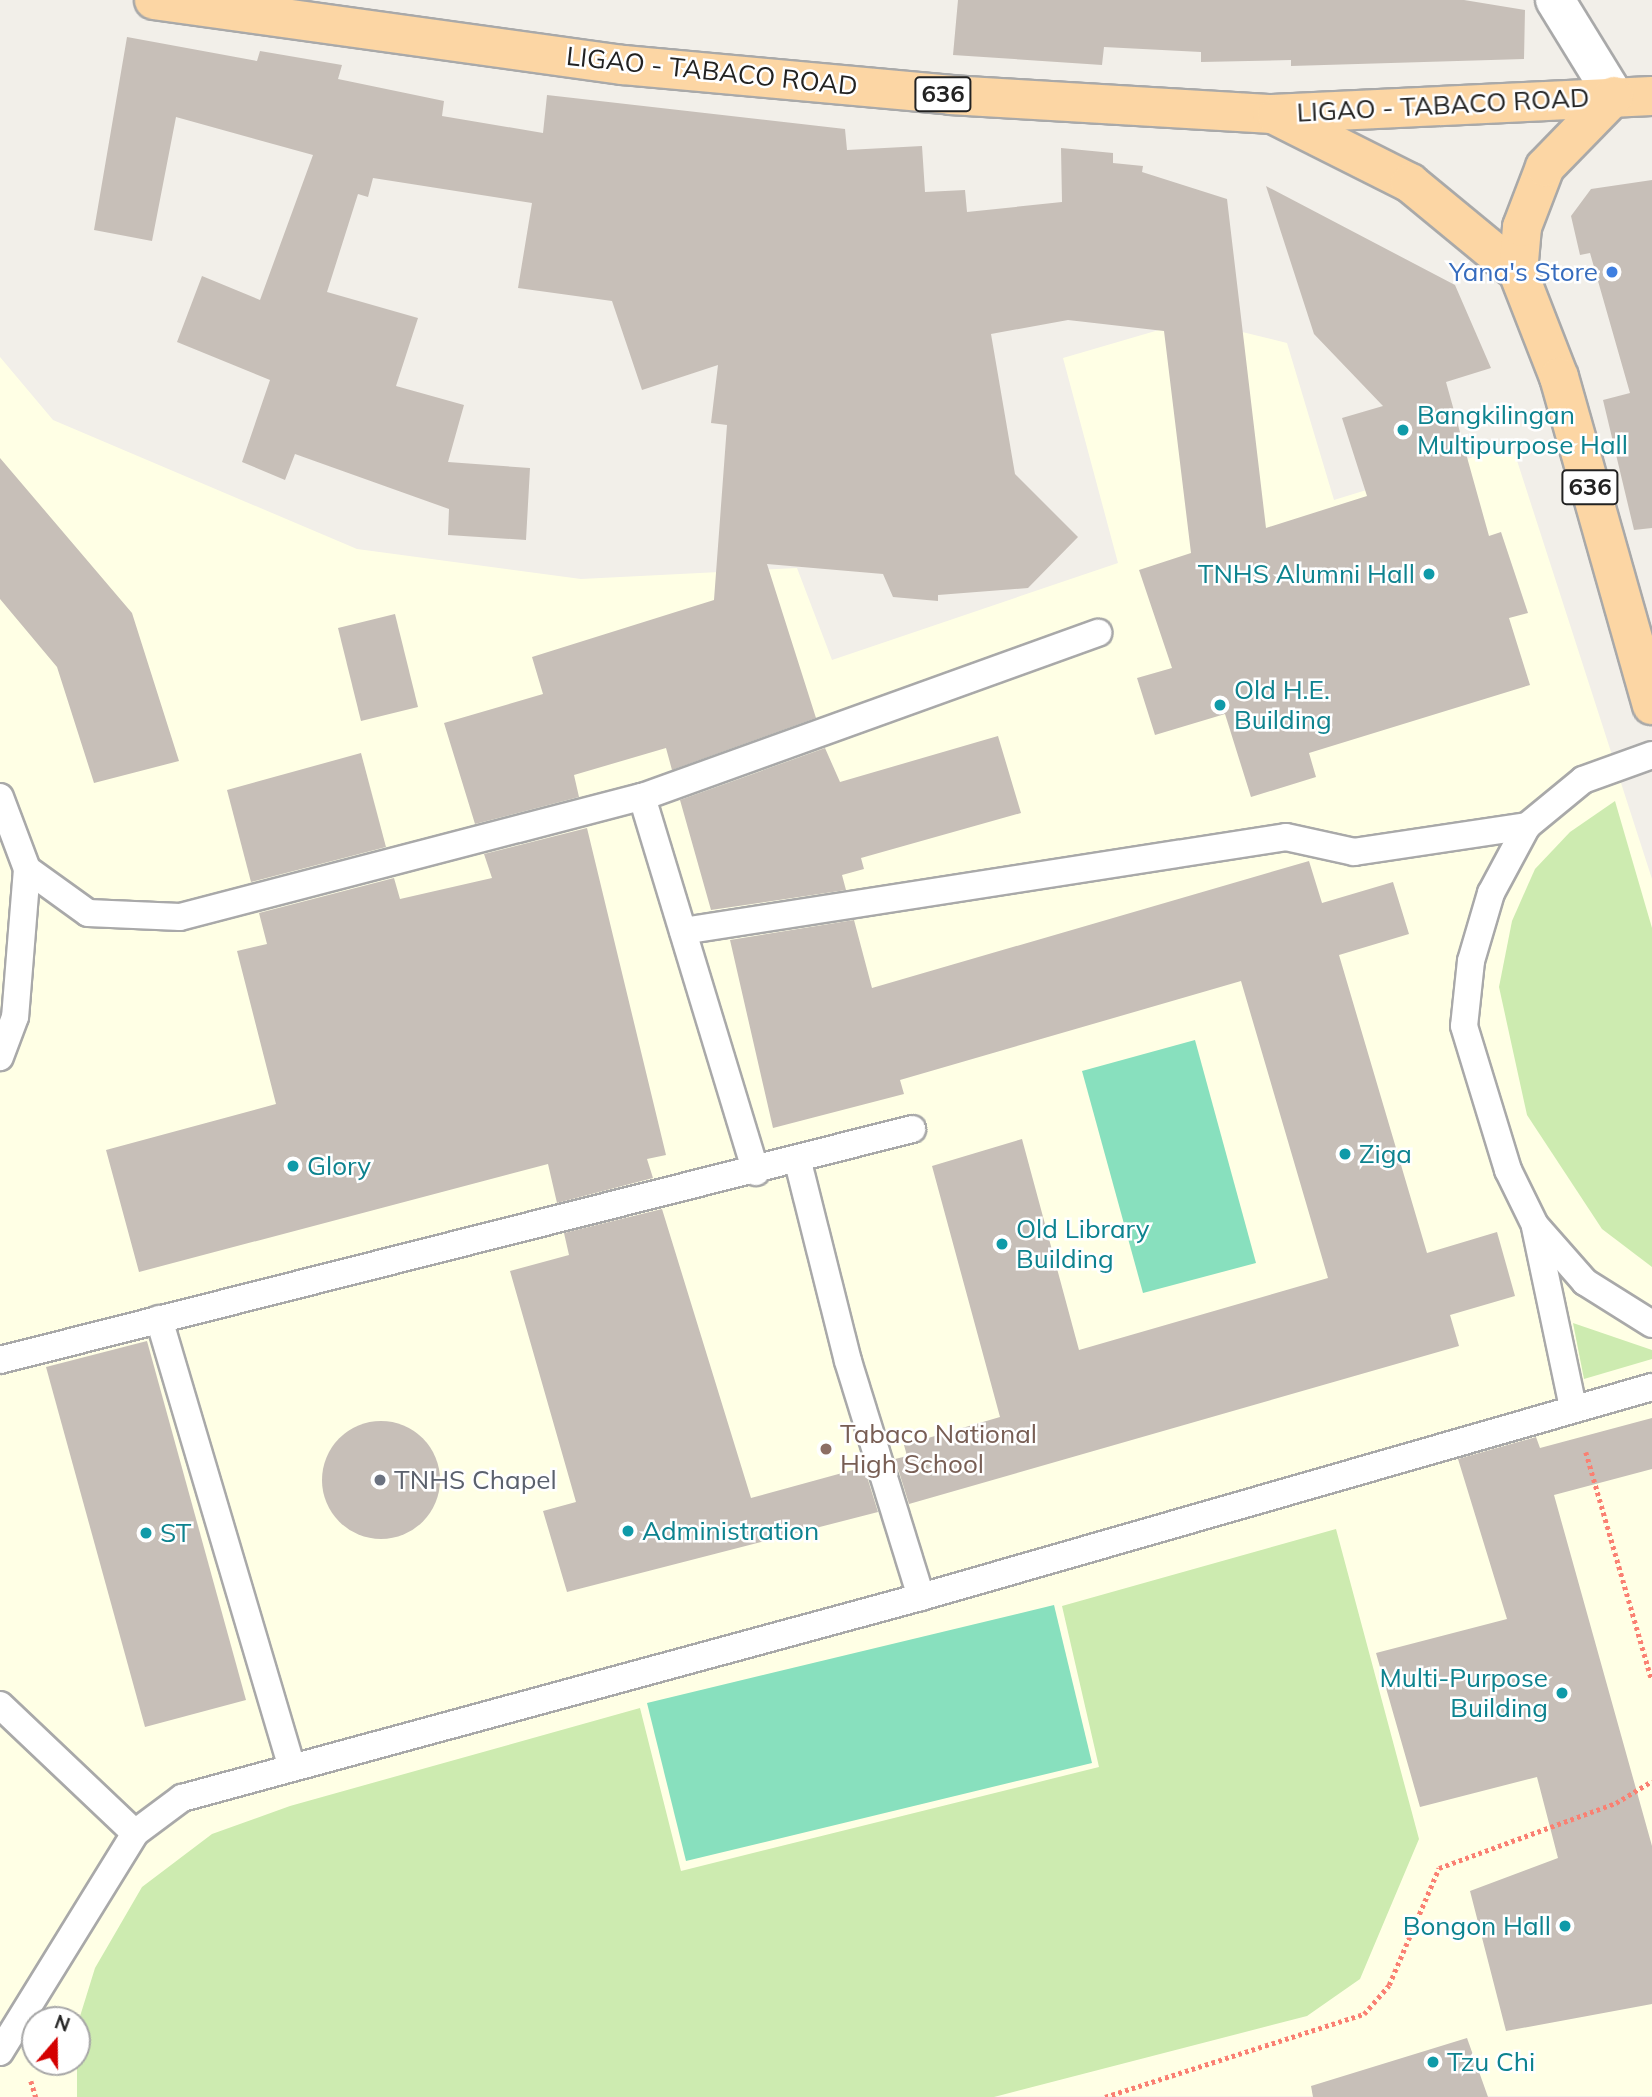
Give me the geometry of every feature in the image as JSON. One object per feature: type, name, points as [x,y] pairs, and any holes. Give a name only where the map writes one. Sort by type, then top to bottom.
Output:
[{"type":"main road","name":"LIGAO - TABACO ROAD","points":[[154,0],[623,65],[950,95],[1272,114],[1614,96]]},
{"type":"main road","name":"636","points":[[1652,96],[1614,96],[1545,167],[1522,227],[1518,272],[1559,377],[1652,705]]},
{"type":"main road","name":"LIGAO - TABACO ROAD","points":[[1272,114],[1410,183],[1518,272]]},
{"type":"street","points":[[1555,0],[1614,96]]},
{"type":"lane","points":[[27,869],[88,913],[180,917],[642,797],[1098,633]]},
{"type":"lane","points":[[1573,1408],[1535,1225],[1503,1157],[1464,1026],[1471,961],[1491,893],[1527,826],[1583,780],[1652,755]]},
{"type":"lane","points":[[0,797],[27,869],[15,1017],[0,1057]]},
{"type":"lane","points":[[642,797],[756,1172]]},
{"type":"lane","points":[[683,931],[1286,837],[1354,852],[1527,826]]},
{"type":"lane","points":[[0,1360],[799,1162],[912,1129]]},
{"type":"lane","points":[[799,1162],[848,1361],[921,1597]]},
{"type":"lane","points":[[1535,1225],[1585,1282],[1652,1324]]},
{"type":"lane","points":[[159,1319],[291,1765]]},
{"type":"lane","points":[[0,2052],[135,1833],[182,1798],[291,1765],[921,1597],[1652,1387]]},
{"type":"lane","points":[[0,1705],[135,1833]]},
{"type":"path","points":[[1573,1408],[1652,1680]]},
{"type":"path","points":[[1105,2097],[1364,2014],[1389,1985],[1439,1868],[1616,1803],[1652,1781]]},
{"type":"shaded area","name":"Tabaco National High School","points":[[1193,320],[1287,343],[1334,500],[1512,445],[1652,879],[1652,2096],[0,2097],[0,357],[53,420],[357,549],[581,579],[797,568],[832,660],[1118,563],[1063,358]]},
{"type":"green space","points":[[1615,801],[1652,928],[1652,1267],[1602,1229],[1527,1115],[1499,987],[1512,921],[1535,869],[1570,832]]},
{"type":"green space","points":[[1195,1040],[1256,1263],[1143,1293],[1082,1071]]},
{"type":"green space","points":[[1573,1323],[1652,1350],[1652,1359],[1584,1379]]},
{"type":"green space","points":[[1336,1529],[1419,1839],[1360,1979],[1307,2016],[994,2097],[77,2097],[77,2076],[91,2076],[91,2006],[83,2006],[95,1968],[142,1887],[212,1834],[290,1806],[640,1708],[681,1871],[1099,1767],[1062,1606]]},
{"type":"green space","points":[[1054,1605],[1092,1763],[686,1861],[647,1703]]},
{"type":"building","points":[[958,0],[1464,0],[1525,10],[1524,59],[1291,66],[1291,60],[1201,62],[1201,52],[1104,47],[1102,65],[953,55]]},
{"type":"building","points":[[127,37],[257,61],[260,51],[342,65],[338,79],[444,101],[442,116],[543,133],[547,95],[845,129],[847,150],[922,146],[925,192],[965,190],[967,212],[1062,202],[1061,148],[1113,153],[1113,163],[1143,166],[1142,172],[1227,199],[1266,528],[1367,496],[1342,418],[1383,406],[1314,334],[1266,186],[1455,285],[1491,368],[1446,382],[1489,536],[1501,532],[1528,613],[1509,618],[1530,685],[1309,753],[1316,777],[1251,797],[1225,714],[1155,735],[1137,678],[1172,668],[1139,570],[1191,553],[1164,331],[1068,320],[991,334],[1015,474],[1078,537],[1028,588],[938,595],[938,601],[893,597],[883,574],[767,564],[816,718],[672,770],[666,748],[574,775],[579,797],[475,824],[444,723],[543,694],[532,657],[714,600],[727,425],[711,423],[718,365],[642,390],[612,301],[518,288],[532,203],[373,178],[368,197],[358,194],[327,292],[418,318],[396,386],[464,405],[448,462],[530,468],[526,540],[448,535],[449,509],[295,454],[285,480],[242,462],[270,380],[177,342],[202,276],[260,300],[313,155],[176,117],[152,241],[94,230]]},
{"type":"building","points":[[1652,180],[1652,528],[1634,530],[1603,400],[1630,393],[1590,253],[1580,255],[1571,216],[1591,189]]},
{"type":"building","points":[[0,458],[132,613],[179,761],[94,783],[57,667],[0,599]]},
{"type":"building","points":[[395,614],[418,707],[361,721],[338,628]]},
{"type":"building","points":[[998,736],[1021,813],[861,858],[864,869],[842,875],[846,890],[711,910],[680,800],[825,748],[840,782]]},
{"type":"building","points":[[361,753],[386,847],[251,882],[227,790]]},
{"type":"building","points":[[587,828],[666,1155],[647,1159],[653,1178],[557,1203],[548,1164],[139,1272],[106,1150],[276,1104],[237,951],[267,944],[259,913],[394,878],[400,899],[492,878],[484,854]]},
{"type":"building","name":"Ziga","points":[[1309,861],[1322,903],[1393,882],[1409,934],[1339,955],[1427,1253],[1497,1232],[1515,1296],[1450,1315],[1459,1346],[909,1504],[895,1459],[907,1456],[904,1445],[1000,1417],[932,1166],[1022,1139],[1079,1350],[1328,1278],[1241,981],[900,1080],[904,1094],[773,1128],[730,940],[854,920],[872,988]]},
{"type":"building","points":[[662,1209],[751,1498],[864,1467],[878,1512],[567,1592],[543,1511],[576,1502],[510,1271],[569,1255],[564,1233]]},
{"type":"building","name":"ST","points":[[147,1341],[246,1700],[145,1727],[46,1367]]},
{"type":"building","points":[[1652,1418],[1652,1469],[1554,1495],[1652,1846],[1652,2004],[1506,2031],[1470,1891],[1558,1858],[1537,1777],[1420,1807],[1376,1653],[1507,1619],[1458,1459],[1536,1437],[1540,1448]]},
{"type":"building","name":"TNHS Chapel","points":[[381,1421],[404,1425],[423,1438],[436,1457],[440,1480],[436,1503],[423,1522],[404,1535],[381,1539],[358,1535],[339,1522],[326,1503],[322,1480],[326,1457],[339,1438],[358,1425]]},
{"type":"building","name":"Tzu Chi","points":[[1467,2038],[1488,2097],[1313,2097],[1311,2086]]},
{"type":"place","name":"Yana's Store","points":[[1612,272]]},
{"type":"place","name":"Bangkilingan Multipurpose Hall","points":[[1403,430]]},
{"type":"place","name":"TNHS Alumni Hall","points":[[1429,574]]},
{"type":"place","name":"Old H.E. Building","points":[[1220,705]]},
{"type":"place","name":"Ziga","points":[[1345,1154]]},
{"type":"place","name":"Glory","points":[[293,1166]]},
{"type":"place","name":"Old Library Building","points":[[1002,1244]]},
{"type":"place","name":"Tabaco National High School","points":[[826,1449]]},
{"type":"place","name":"TNHS Chapel","points":[[380,1480]]},
{"type":"place","name":"Administration","points":[[628,1531]]},
{"type":"place","name":"ST","points":[[146,1533]]},
{"type":"place","name":"Multi-Purpose Building","points":[[1562,1693]]},
{"type":"place","name":"Bongon Hall","points":[[1565,1926]]},
{"type":"place","name":"Tzu Chi","points":[[1433,2062]]}]
